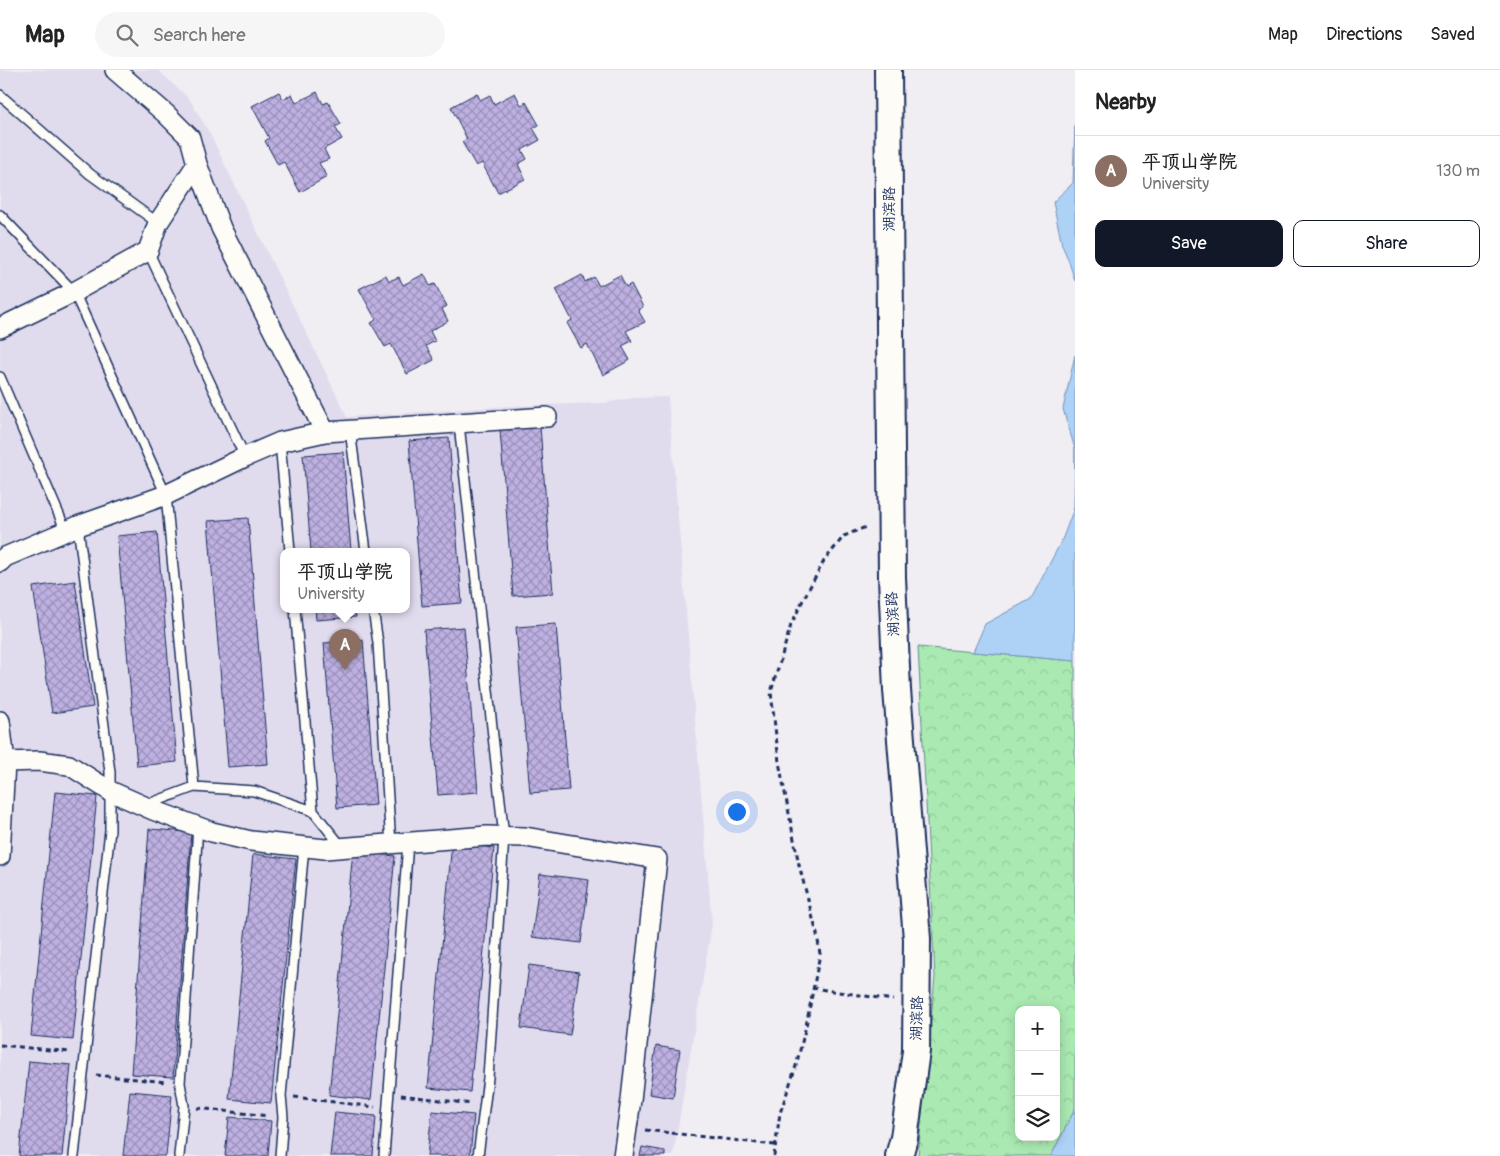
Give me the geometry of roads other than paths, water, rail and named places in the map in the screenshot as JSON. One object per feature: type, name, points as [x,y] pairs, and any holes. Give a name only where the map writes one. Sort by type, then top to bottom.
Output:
[{"type":"street","points":[[115,70],[166,114],[190,138],[197,164],[221,228],[325,432]]},
{"type":"street","name":"湖滨路","points":[[888,70],[892,577],[897,690],[917,939],[916,1051],[904,1138],[899,1156]]},
{"type":"street","points":[[0,328],[74,292],[148,251],[158,223],[197,164]]},
{"type":"street","points":[[0,562],[5,557],[72,529],[166,495],[280,442],[325,432],[547,417]]},
{"type":"street","points":[[0,721],[5,762],[0,856]]},
{"type":"street","points":[[5,762],[39,761],[69,764],[110,791],[144,806],[212,832],[251,841],[324,849],[487,836],[525,837],[656,859],[627,1128],[622,1156]]},
{"type":"lane","points":[[0,95],[90,174],[158,223]]},
{"type":"lane","points":[[0,215],[74,292],[166,495],[194,787]]},
{"type":"lane","points":[[148,251],[245,457]]},
{"type":"lane","points":[[0,377],[72,529],[110,772],[110,830],[74,1156]]},
{"type":"lane","points":[[460,424],[504,837],[489,1068],[478,1156]]},
{"type":"lane","points":[[350,430],[366,548]]},
{"type":"lane","points":[[280,442],[290,548]]},
{"type":"lane","points":[[295,613],[313,811],[342,848]]},
{"type":"lane","points":[[374,613],[399,844],[388,1109],[384,1156]]},
{"type":"lane","points":[[144,806],[194,787],[254,792],[313,811]]},
{"type":"lane","points":[[179,1156],[184,1106],[180,1083],[198,827]]},
{"type":"lane","points":[[280,1156],[283,1117],[281,1096],[304,847]]},
{"type":"water","points":[[1075,123],[1075,281],[1062,245],[1053,202],[1073,183]]},
{"type":"water","points":[[1075,355],[1075,449],[1063,409]]},
{"type":"water","points":[[1075,449],[1075,661],[973,652],[985,624],[1031,599],[1062,540],[1074,508]]},
{"type":"water","points":[[1075,1109],[1075,1156],[1051,1156],[1060,1141]]},
{"type":"place","name":"平顶山学院","points":[[345,670]]}]
